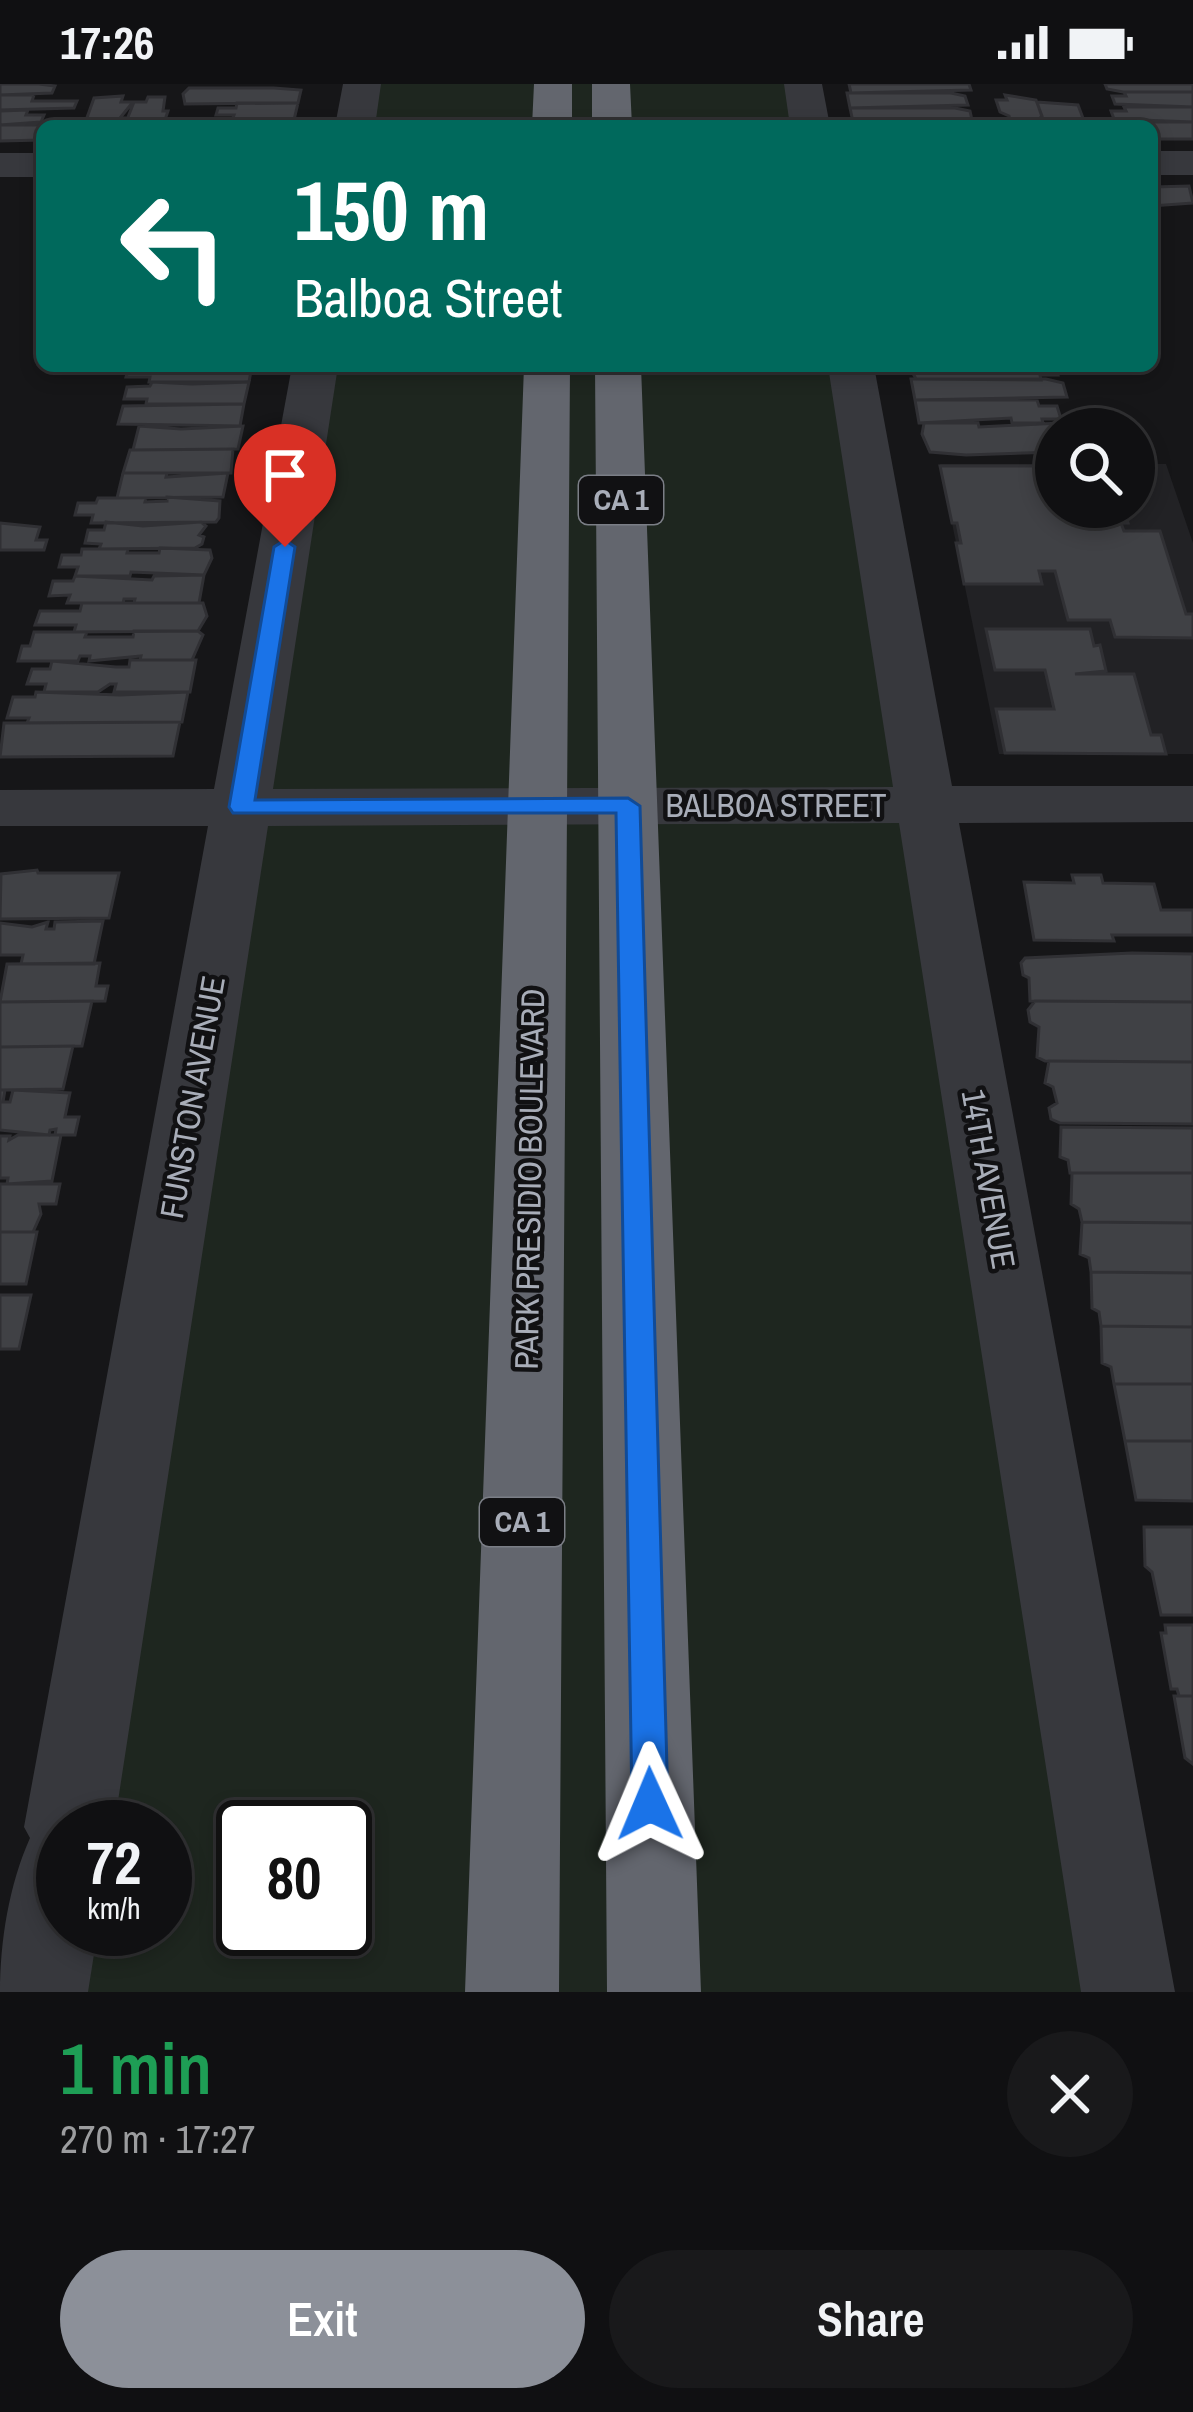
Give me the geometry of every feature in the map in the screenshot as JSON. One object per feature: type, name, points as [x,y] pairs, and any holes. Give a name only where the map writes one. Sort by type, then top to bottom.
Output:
[{"type":"highway","points":[[552,120],[553,84]]},
{"type":"highway","points":[[611,84],[612,120]]},
{"type":"highway","name":"PARK PRESIDIO BOULEVARD","points":[[512,1992],[547,372]]},
{"type":"highway","name":"CA 1","points":[[618,372],[654,1992]]},
{"type":"street","points":[[357,120],[362,84]]},
{"type":"street","points":[[803,84],[810,120]]},
{"type":"street","points":[[1158,163],[1193,163]]},
{"type":"street","points":[[0,165],[36,165]]},
{"type":"street","name":"FUNSTON AVENUE","points":[[74,1800],[314,372]]},
{"type":"street","name":"14TH AVENUE","points":[[852,372],[1128,1992]]},
{"type":"street","name":"BALBOA STREET","points":[[0,808],[1193,804]]},
{"type":"street","points":[[41,1992],[47,1956]]},
{"type":"shaded area","points":[[363,84],[803,84],[810,120],[356,120]]},
{"type":"shaded area","points":[[314,372],[852,372],[1128,1992],[42,1992],[54,1956],[192,1956],[192,1800],[75,1800]]},
{"type":"shaded area","points":[[940,464],[1035,464],[1035,528],[1155,528],[1155,464],[1166,464],[1193,543],[1193,754],[999,754]]},
{"type":"building","points":[[0,84],[55,86],[52,93],[0,95]]},
{"type":"building","points":[[849,84],[969,84],[971,90],[851,93]]},
{"type":"building","points":[[1105,84],[1193,84],[1193,92],[1123,92],[1107,89]]},
{"type":"building","points":[[189,88],[301,90],[298,103],[185,104],[183,94]]},
{"type":"building","points":[[1124,92],[1193,92],[1193,107],[1115,104],[1112,96],[1126,96]]},
{"type":"building","points":[[847,93],[951,93],[965,96],[968,105],[850,108]]},
{"type":"building","points":[[0,95],[77,101],[74,108],[0,110]]},
{"type":"building","points":[[1005,95],[1036,100],[1042,116],[1010,120],[1000,112],[996,100],[1007,100]]},
{"type":"building","points":[[123,96],[121,102],[133,102],[120,118],[126,120],[86,120],[94,98]]},
{"type":"building","points":[[148,97],[165,97],[165,120],[127,120],[134,102],[146,102]]},
{"type":"building","points":[[1037,102],[1078,105],[1084,120],[1043,120]]},
{"type":"building","points":[[237,103],[298,103],[294,120],[232,120],[234,115],[216,115],[218,108],[236,108]]},
{"type":"building","points":[[1124,107],[1193,107],[1193,122],[1114,119],[1111,111],[1126,111]]},
{"type":"building","points":[[850,108],[955,108],[970,111],[972,120],[853,120]]},
{"type":"building","points":[[0,111],[44,115],[36,122],[0,125]]},
{"type":"building","points":[[1158,122],[1193,122],[1193,139],[1158,139]]},
{"type":"building","points":[[0,125],[36,125],[36,140],[0,141]]},
{"type":"building","points":[[1189,186],[1193,203],[1158,206],[1158,187]]},
{"type":"building","points":[[127,372],[251,372],[249,382],[149,382],[150,377],[126,377]]},
{"type":"building","points":[[912,372],[1058,375],[1040,375],[1041,380],[916,379]]},
{"type":"building","points":[[911,379],[1046,379],[1063,383],[1067,397],[915,400]]},
{"type":"building","points":[[152,382],[249,382],[244,404],[146,404],[147,399],[124,399],[127,387]]},
{"type":"building","points":[[915,400],[1037,400],[1039,406],[1058,408],[1035,408],[1035,423],[1012,423],[1011,418],[919,423]]},
{"type":"building","points":[[244,404],[240,426],[118,424],[123,406]]},
{"type":"building","points":[[924,423],[1035,424],[1035,453],[930,452],[922,434]]},
{"type":"building","points":[[139,426],[243,426],[238,449],[133,450]]},
{"type":"building","points":[[233,449],[231,473],[123,473],[130,450]]},
{"type":"building","points":[[940,466],[1035,466],[1035,528],[1160,531],[1186,614],[1193,614],[1193,638],[1115,637],[1110,620],[1068,620],[1055,571],[1039,571],[1042,584],[964,584],[956,543],[961,543],[957,523],[952,523]]},
{"type":"building","points":[[123,473],[167,473],[166,477],[228,473],[223,497],[117,498]]},
{"type":"building","points":[[167,497],[220,501],[219,518],[216,522],[91,523],[93,515],[75,515],[78,503],[96,503],[98,498],[146,498],[145,502],[167,501]]},
{"type":"building","points":[[106,522],[143,526],[201,522],[206,526],[199,535],[204,537],[202,544],[195,548],[99,549],[101,544],[85,543],[88,530],[104,530]]},
{"type":"building","points":[[0,523],[40,527],[36,540],[47,540],[44,550],[0,550]]},
{"type":"building","points":[[160,548],[210,550],[212,558],[204,575],[75,576],[78,567],[59,567],[62,555],[81,555],[82,549],[159,553]]},
{"type":"building","points":[[204,575],[199,603],[124,599],[123,603],[67,603],[70,595],[49,596],[53,581],[73,581],[75,576],[152,580],[154,576]]},
{"type":"building","points":[[82,603],[203,603],[207,616],[198,631],[74,632],[76,625],[35,625],[40,611],[80,611]]},
{"type":"building","points":[[986,629],[1090,629],[1094,646],[1100,645],[1106,671],[1075,674],[1134,674],[1151,735],[1161,735],[1166,754],[1005,753],[996,709],[1054,709],[1045,670],[995,670]]},
{"type":"building","points":[[134,631],[198,631],[203,635],[192,660],[140,660],[141,656],[89,661],[90,656],[80,656],[78,661],[18,661],[22,646],[30,646],[34,632],[133,637]]},
{"type":"building","points":[[130,660],[196,660],[190,692],[114,692],[116,684],[110,684],[98,692],[44,692],[46,684],[27,684],[32,669],[50,669],[52,661],[129,667]]},
{"type":"building","points":[[36,692],[188,692],[182,722],[27,723],[29,718],[7,718],[13,697],[35,697]]},
{"type":"building","points":[[180,722],[173,756],[0,757],[4,723]]},
{"type":"building","points":[[37,870],[119,873],[109,918],[0,919],[1,874]]},
{"type":"building","points":[[1072,875],[1101,875],[1103,883],[1154,884],[1161,910],[1193,910],[1193,935],[1034,940],[1024,882],[1074,883]]},
{"type":"building","points":[[103,921],[94,964],[21,964],[23,955],[0,955],[0,923],[32,927],[48,922],[46,929],[54,929],[55,922]]},
{"type":"building","points":[[1193,954],[1193,1002],[1030,1001],[1029,978],[1023,975],[1021,963],[1025,958]]},
{"type":"building","points":[[100,963],[96,986],[108,986],[105,1001],[0,1002],[7,964]]},
{"type":"building","points":[[92,1001],[82,1046],[0,1047],[0,1002]]},
{"type":"building","points":[[1035,1001],[1193,1002],[1193,1062],[1045,1061],[1037,1057],[1039,1027],[1030,1022],[1028,1010]]},
{"type":"building","points":[[73,1046],[63,1089],[0,1090],[0,1047]]},
{"type":"building","points":[[1049,1061],[1193,1062],[1193,1124],[1060,1123],[1051,1119],[1049,1108],[1057,1103],[1053,1087],[1045,1083]]},
{"type":"building","points":[[0,1090],[5,1090],[3,1102],[10,1102],[13,1090],[70,1093],[65,1117],[79,1117],[75,1135],[55,1135],[56,1129],[49,1135],[0,1130]]},
{"type":"building","points":[[1061,1127],[1193,1128],[1193,1173],[1070,1173],[1068,1160],[1060,1157]]},
{"type":"building","points":[[18,1135],[61,1135],[52,1181],[7,1184],[8,1178],[0,1178],[0,1136],[10,1136],[9,1140]]},
{"type":"building","points":[[1072,1173],[1193,1173],[1193,1223],[1082,1222],[1079,1209],[1071,1204]]},
{"type":"building","points":[[0,1184],[60,1184],[56,1204],[39,1204],[41,1214],[33,1232],[0,1232]]},
{"type":"building","points":[[1082,1222],[1193,1223],[1193,1273],[1091,1272],[1089,1258],[1080,1254]]},
{"type":"building","points":[[0,1232],[37,1232],[26,1284],[0,1284]]},
{"type":"building","points":[[1091,1272],[1193,1273],[1193,1327],[1101,1326],[1099,1312],[1092,1308]]},
{"type":"building","points":[[0,1295],[31,1295],[19,1349],[0,1349]]},
{"type":"building","points":[[1101,1326],[1193,1327],[1193,1384],[1114,1384],[1111,1367],[1102,1363]]},
{"type":"building","points":[[1114,1384],[1193,1384],[1193,1441],[1125,1441]]},
{"type":"building","points":[[1125,1441],[1193,1441],[1193,1501],[1136,1500]]},
{"type":"building","points":[[1144,1527],[1193,1527],[1193,1615],[1161,1615],[1152,1572],[1145,1566]]},
{"type":"building","points":[[1165,1625],[1193,1625],[1193,1696],[1179,1696],[1177,1689],[1171,1689],[1161,1633],[1166,1633]]},
{"type":"building","points":[[1174,1696],[1193,1696],[1193,1764],[1185,1758]]},
{"type":"route","points":[[285,547],[241,807],[628,806],[650,1804]]}]
